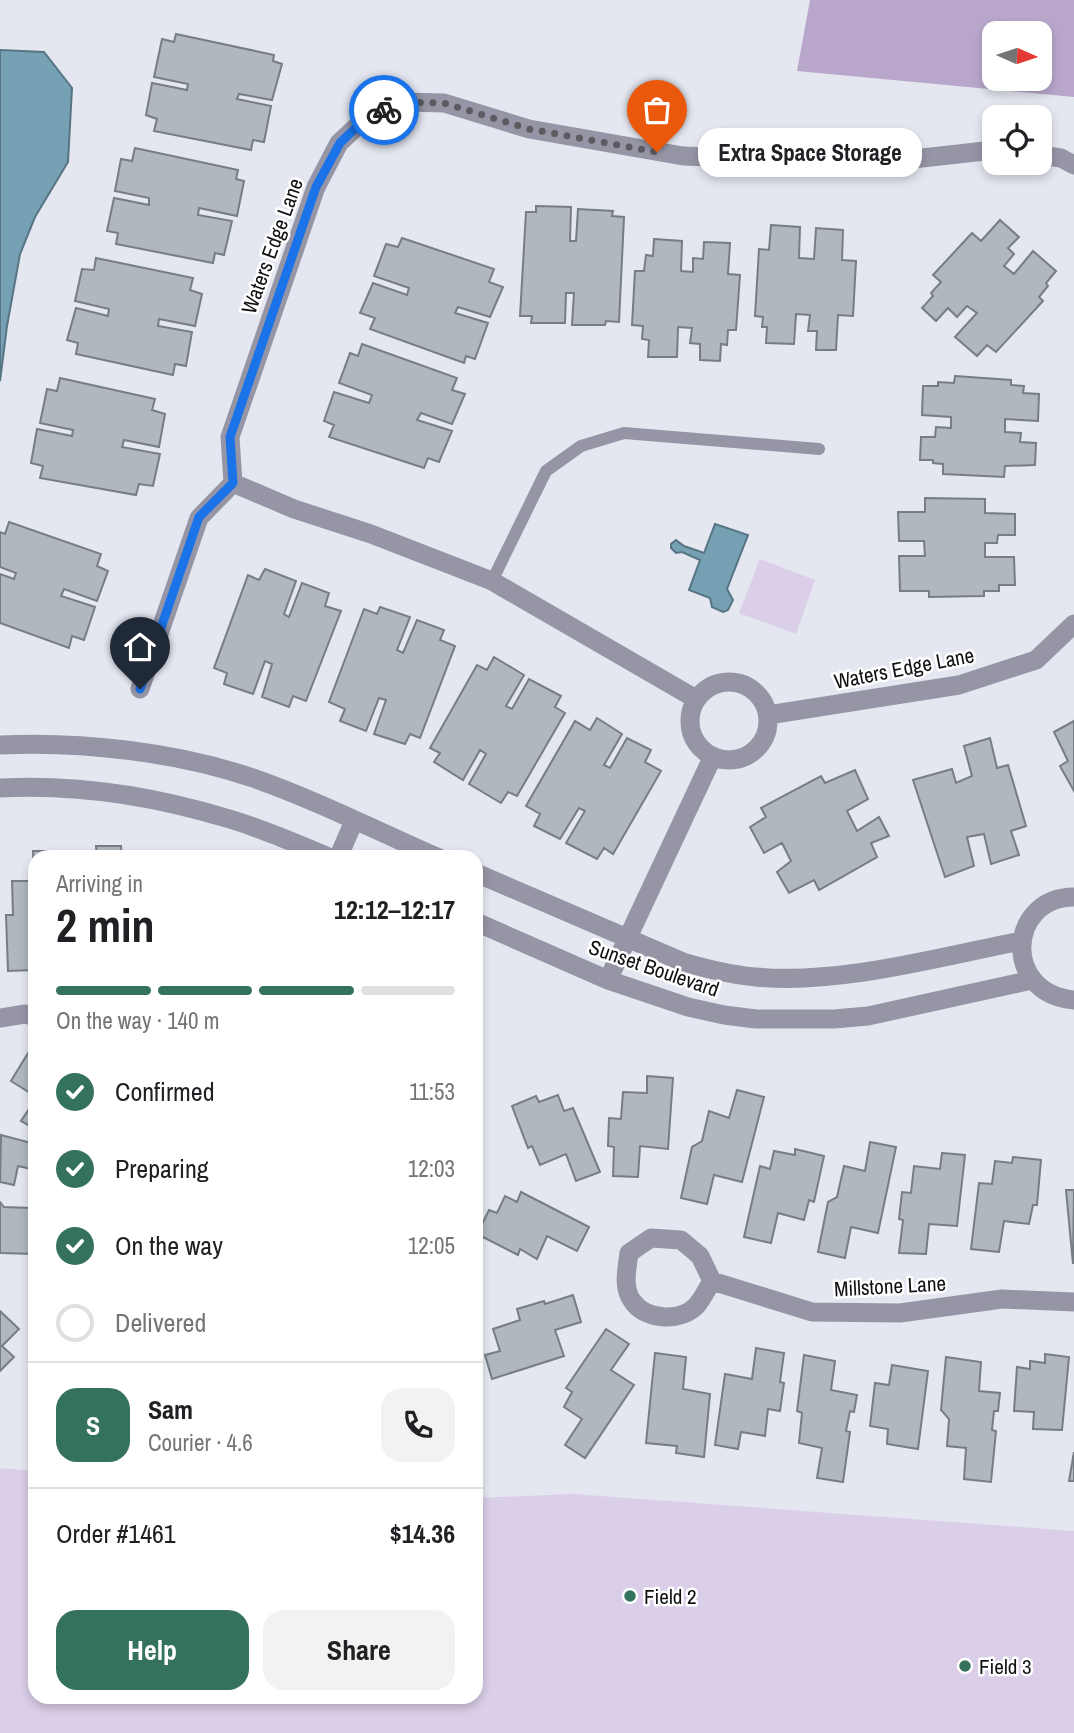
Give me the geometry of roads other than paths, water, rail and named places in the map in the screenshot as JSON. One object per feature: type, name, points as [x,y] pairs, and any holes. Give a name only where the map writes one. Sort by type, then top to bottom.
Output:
[{"type":"street","name":"Waters Edge Lane","points":[[233,483],[230,437],[316,187],[340,143],[368,116],[405,102],[444,103],[529,129],[683,156],[877,163],[982,151]]},
{"type":"street","points":[[1052,157],[1062,158],[1074,165]]},
{"type":"street","points":[[140,689],[199,517],[233,483],[294,509],[372,534],[492,581],[696,699]]},
{"type":"street","name":"Waters Edge Lane","points":[[768,715],[959,685],[1036,660],[1074,625]]},
{"type":"street","points":[[730,681],[744,684],[755,691],[764,702],[768,728],[763,740],[746,757],[733,760],[713,756],[699,747],[693,736],[691,711],[696,699],[705,689],[717,683],[730,681]]},
{"type":"street","points":[[0,745],[74,745],[191,762],[251,778],[304,798],[421,850]]},
{"type":"street","points":[[608,980],[713,756]]},
{"type":"street","points":[[0,788],[56,788],[140,797],[228,818],[310,850]]},
{"type":"street","points":[[341,850],[354,821]]},
{"type":"street","name":"Sunset Boulevard","points":[[483,876],[683,962],[710,970],[757,977],[780,978],[868,971],[1021,941]]},
{"type":"street","points":[[1074,897],[1049,902],[1036,912],[1021,941],[1025,969],[1032,980],[1044,992],[1060,999],[1074,1000]]},
{"type":"street","name":"Sunset Boulevard","points":[[483,925],[608,980],[723,1016],[797,1021],[868,1016],[1032,980]]},
{"type":"street","points":[[0,1018],[28,1015]]},
{"type":"street","points":[[651,1238],[681,1240],[700,1256],[712,1281],[695,1307],[672,1319],[651,1314],[633,1302],[626,1282],[629,1253],[651,1238]]},
{"type":"street","name":"Millstone Lane","points":[[712,1281],[812,1312],[900,1313],[1002,1299],[1074,1302]]},
{"type":"lane","points":[[492,581],[546,471],[581,446],[624,433],[819,449]]},
{"type":"water","points":[[0,50],[44,52],[72,88],[68,162],[35,217],[20,254],[0,381]]},
{"type":"water","points":[[715,524],[748,535],[727,589],[733,600],[728,610],[723,612],[712,607],[710,598],[689,590],[700,560],[682,552],[676,553],[671,548],[671,544],[676,540],[704,553]]},
{"type":"place","name":"Extra Space Storage","points":[[657,152]]},
{"type":"place","name":"Field 2","points":[[630,1596]]},
{"type":"place","name":"Field 3","points":[[965,1666]]}]
